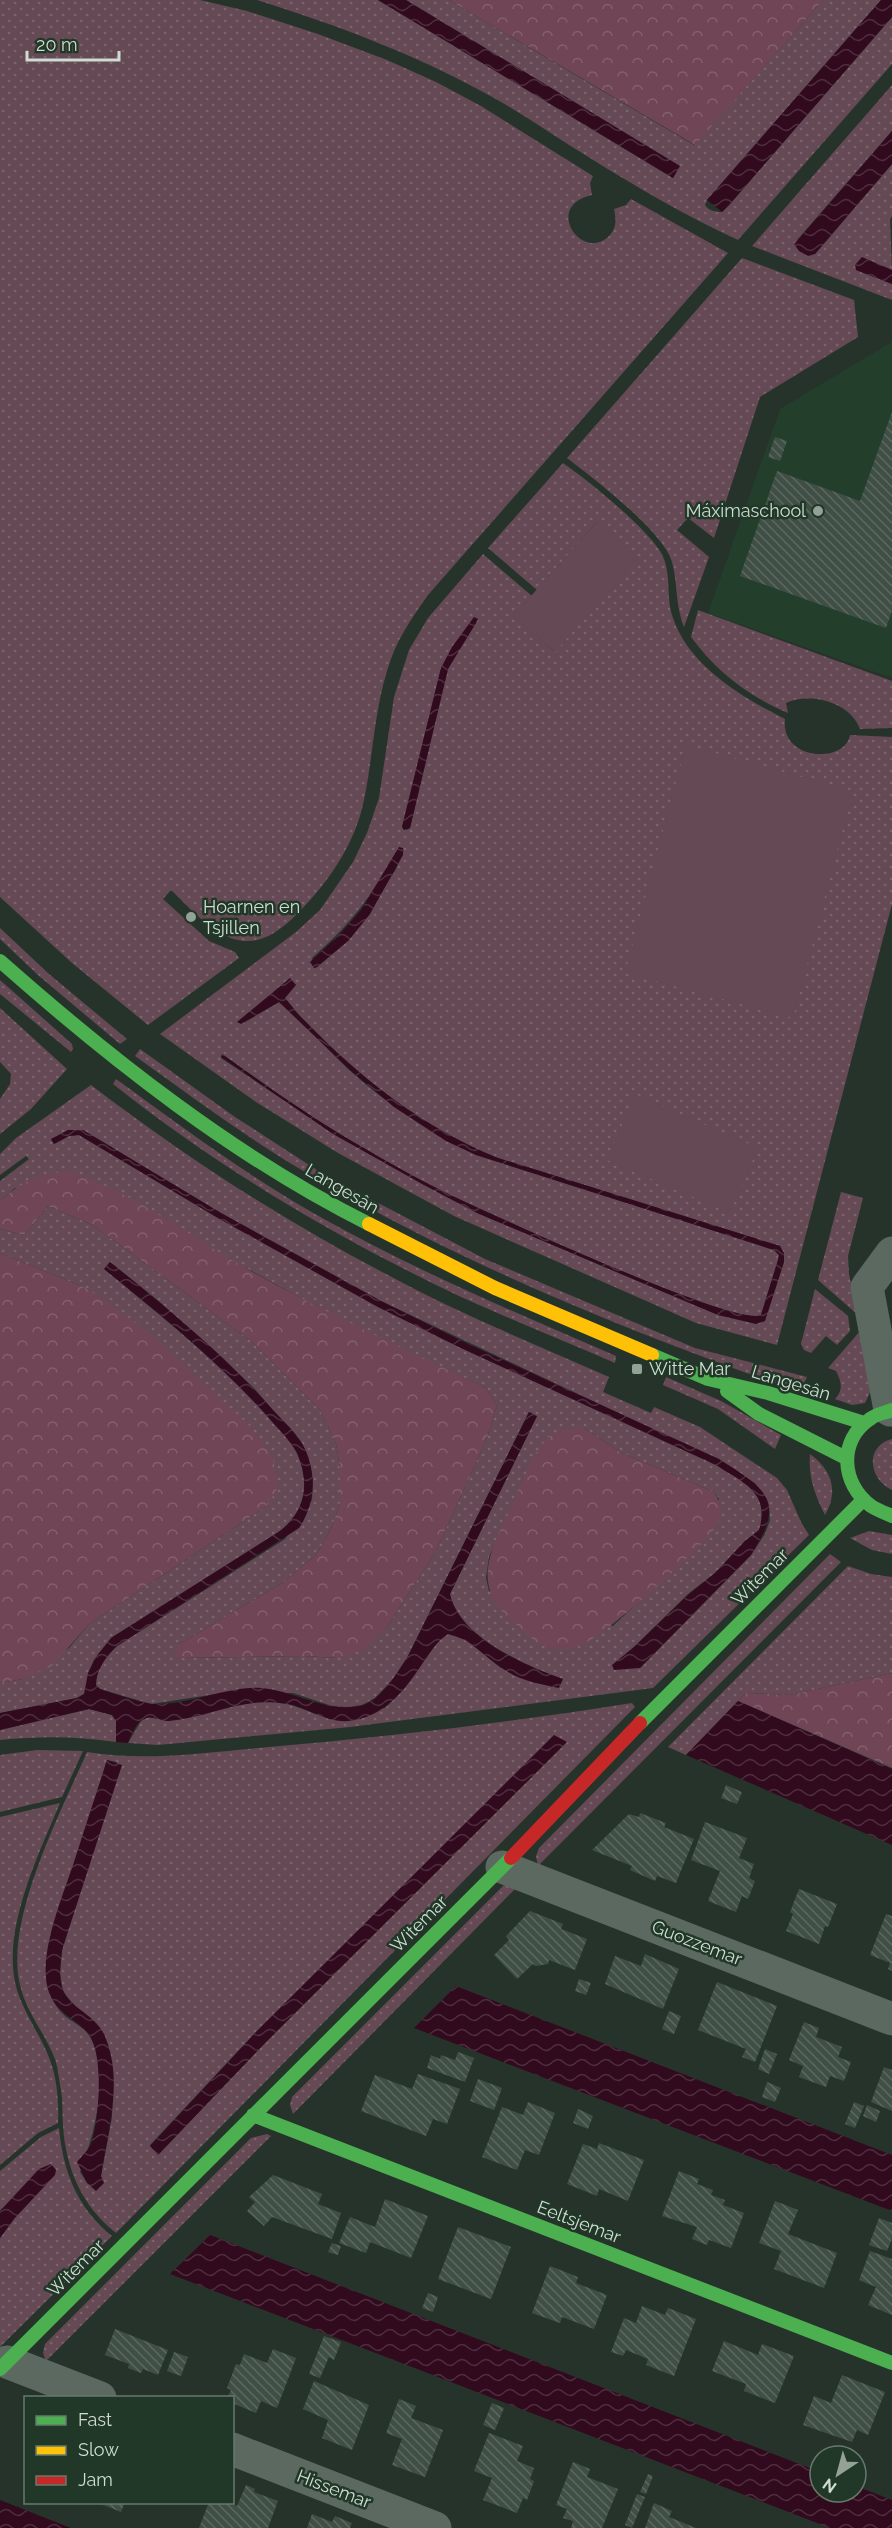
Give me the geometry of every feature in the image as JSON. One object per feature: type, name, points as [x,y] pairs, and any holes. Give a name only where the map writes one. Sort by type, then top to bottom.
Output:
[{"type":"street","name":"Langesân","points":[[0,961],[80,1032],[151,1087],[266,1165],[334,1207],[495,1288],[708,1378],[768,1393],[817,1410],[882,1414]]},
{"type":"street","points":[[892,1253],[867,1287],[882,1414],[852,1439],[846,1458],[849,1481],[861,1501],[875,1511],[892,1516]]},
{"type":"street","name":"Langesân","points":[[708,1378],[759,1414],[846,1458]]},
{"type":"street","name":"Witemar","points":[[4,2366],[502,1867],[659,1704],[861,1501]]},
{"type":"street","name":"Guozzemar","points":[[502,1867],[892,2019]]},
{"type":"street","name":"Eeltsjemar","points":[[253,2115],[892,2363]]},
{"type":"street","points":[[4,2366],[97,2396]]},
{"type":"street","name":"Hissemar","points":[[234,2450],[435,2528]]},
{"type":"shaded area","points":[[0,0],[200,0],[247,11],[318,34],[387,60],[436,82],[481,106],[593,176],[590,183],[592,195],[577,201],[570,210],[569,220],[572,230],[579,238],[589,243],[599,242],[610,235],[614,229],[614,209],[626,205],[631,199],[728,253],[428,595],[410,622],[390,660],[376,719],[364,800],[354,834],[337,865],[304,907],[278,930],[264,938],[249,941],[231,938],[214,929],[171,890],[163,899],[209,941],[235,952],[239,958],[148,1025],[72,963],[0,897]]},
{"type":"shaded area","points":[[257,0],[378,0],[673,178],[679,166],[406,0],[449,0],[694,145],[823,0],[881,0],[707,200],[705,205],[717,212],[722,212],[730,204],[892,17],[892,64],[738,240],[644,191],[512,108],[430,65],[316,19]]},
{"type":"shaded area","points":[[892,85],[892,131],[797,240],[815,254],[892,164],[892,216],[890,219],[892,270],[862,258],[856,270],[892,284],[892,300],[752,246]]},
{"type":"shaded area","points":[[742,258],[854,300],[858,337],[760,397],[714,538],[688,518],[677,530],[709,557],[684,627],[679,610],[672,562],[666,550],[656,536],[626,506],[567,458]]},
{"type":"shaded area","name":"Máximaschool","points":[[892,342],[892,678],[708,613],[780,409]]},
{"type":"shaded area","points":[[563,463],[615,504],[642,529],[660,551],[668,576],[669,601],[673,618],[691,651],[719,679],[785,719],[786,733],[792,743],[814,754],[826,754],[837,751],[846,744],[850,735],[892,737],[892,904],[777,1345],[696,1323],[454,1216],[338,1153],[256,1102],[160,1034],[296,932],[320,910],[353,862],[367,833],[379,798],[394,697],[409,650],[428,618],[483,554],[532,596],[514,616],[555,652],[597,522],[537,590],[488,548]],"holes":[[[458,649],[448,669],[410,828],[407,830],[402,827],[441,668]],[[404,850],[395,871],[349,940],[314,968],[312,958],[338,934],[359,909],[396,852]],[[295,985],[284,998],[327,1043],[395,1100],[419,1117],[471,1146],[498,1158],[780,1246],[784,1262],[765,1320],[762,1322],[718,1315],[477,1213],[334,1134],[221,1058],[222,1054],[332,1129],[434,1187],[575,1251],[712,1306],[744,1315],[761,1315],[778,1260],[779,1255],[774,1250],[476,1155],[442,1137],[378,1094],[349,1070],[279,1002],[242,1024]]]},
{"type":"shaded area","points":[[597,522],[638,558],[555,652],[513,616]]},
{"type":"shaded area","points":[[698,610],[892,681],[892,728],[860,729],[848,712],[839,706],[817,699],[786,703],[788,713],[759,699],[722,672],[691,637]]},
{"type":"shaded area","points":[[686,745],[853,791],[793,1018],[625,973]]},
{"type":"shaded area","points":[[0,928],[49,974],[127,1039],[120,1044],[39,976],[0,939]]},
{"type":"shaded area","points":[[0,980],[72,1044],[71,1052],[0,994]]},
{"type":"shaded area","points":[[0,1008],[67,1069],[31,1109],[0,1134],[0,1099],[10,1084],[11,1074],[0,1062]]},
{"type":"shaded area","points":[[140,1049],[235,1117],[323,1174],[485,1259],[695,1348],[807,1377],[800,1392],[676,1346],[555,1297],[495,1271],[377,1212],[295,1166],[225,1121],[135,1056]]},
{"type":"shaded area","points":[[116,1079],[239,1167],[315,1214],[426,1271],[616,1356],[615,1363],[461,1297],[325,1227],[195,1145],[113,1084]]},
{"type":"shaded area","points":[[91,1085],[198,1162],[309,1232],[468,1315],[609,1377],[603,1392],[651,1413],[654,1407],[700,1427],[777,1478],[787,1490],[809,1535],[653,1688],[350,1727],[158,1745],[128,1743],[141,1721],[148,1717],[168,1721],[263,1701],[289,1704],[327,1718],[385,1708],[404,1689],[439,1640],[448,1634],[466,1640],[501,1668],[562,1679],[530,1666],[480,1636],[466,1623],[456,1609],[450,1594],[537,1416],[529,1412],[407,1658],[393,1679],[375,1698],[362,1705],[347,1707],[332,1706],[293,1693],[223,1693],[151,1704],[96,1686],[97,1675],[102,1664],[117,1646],[285,1539],[312,1500],[313,1480],[305,1449],[254,1388],[161,1303],[110,1262],[104,1269],[210,1358],[288,1439],[301,1464],[303,1496],[295,1515],[280,1531],[111,1638],[84,1694],[77,1698],[0,1713],[0,1683],[22,1679],[69,1648],[89,1624],[265,1507],[88,1289],[0,1253],[0,1229],[24,1235],[48,1206],[93,1225],[251,1341],[320,1410],[336,1443],[340,1468],[340,1503],[331,1529],[316,1555],[282,1583],[181,1643],[176,1658],[304,1656],[338,1658],[387,1627],[436,1551],[487,1438],[497,1406],[486,1388],[342,1321],[248,1269],[15,1188],[0,1201],[0,1181],[29,1159],[26,1156],[0,1175],[0,1154],[16,1138]],"holes":[[[83,1130],[221,1213],[381,1301],[631,1419],[755,1483],[769,1506],[770,1520],[765,1534],[751,1555],[640,1668],[613,1665],[759,1530],[762,1517],[761,1506],[752,1490],[716,1465],[461,1348],[378,1307],[218,1218],[79,1135],[69,1136],[54,1144],[51,1139]],[[584,1428],[620,1452],[714,1492],[719,1499],[695,1549],[613,1626],[489,1591],[486,1578],[489,1557],[534,1458],[549,1437]]]},
{"type":"shaded area","points":[[635,1094],[758,1148],[730,1213],[607,1160]]},
{"type":"shaded area","points":[[841,1192],[863,1198],[848,1256],[849,1274],[858,1315],[818,1280]]},
{"type":"shaded area","points":[[815,1289],[848,1316],[850,1331],[837,1345],[826,1336],[811,1353],[804,1350],[801,1344]]},
{"type":"shaded area","points":[[861,1330],[872,1388],[865,1403],[852,1405],[835,1399],[841,1389],[840,1382],[836,1371],[828,1368]]},
{"type":"shaded area","points":[[666,1377],[721,1401],[781,1435],[775,1449],[718,1409],[663,1385]]},
{"type":"shaded area","points":[[892,1439],[892,1490],[878,1479],[873,1463],[877,1449]]},
{"type":"shaded area","points":[[810,1454],[824,1467],[831,1482],[832,1498],[825,1515],[813,1486]]},
{"type":"shaded area","points":[[869,1531],[892,1535],[892,1554],[872,1550],[850,1538]]},
{"type":"shaded area","points":[[830,1554],[841,1562],[538,1866],[536,1856],[539,1848]]},
{"type":"shaded area","points":[[848,1566],[871,1574],[892,1577],[892,1673],[790,1695],[746,1693],[686,1755],[668,1747]]},
{"type":"shaded area","points":[[632,1703],[635,1707],[116,2233],[104,2222],[85,2199],[72,2172],[65,2142],[62,2094],[56,2063],[23,1995],[17,1959],[20,1930],[27,1899],[50,1835],[87,1752],[155,1756],[315,1743],[497,1723]],"holes":[[[554,1736],[566,1742],[267,2041],[158,2155],[150,2145],[257,2031]],[[107,1760],[117,1762],[62,1951],[60,1973],[63,1992],[75,2006],[113,2079],[112,2117],[101,2176],[87,2183],[80,2172],[95,2123],[100,2086],[99,2068],[96,2052],[88,2034],[61,2012],[55,2004],[51,1996],[47,1968],[49,1948]]]},
{"type":"shaded area","points":[[89,1709],[112,1715],[116,1721],[116,1742],[58,1737],[0,1740],[0,1730]]},
{"type":"shaded area","points":[[37,1750],[83,1751],[62,1797],[0,1812],[0,1755]]},
{"type":"shaded area","points":[[60,1803],[32,1870],[17,1920],[13,1944],[13,1968],[17,1990],[52,2067],[57,2091],[58,2123],[38,2133],[0,2165],[0,1817]]},
{"type":"shaded area","points":[[505,1884],[517,1887],[293,2114],[290,2105],[292,2097]]},
{"type":"shaded area","points":[[59,2128],[64,2159],[74,2188],[90,2213],[112,2236],[0,2347],[0,2238],[14,2219],[2,2208],[0,2211],[0,2171],[41,2137]]},
{"type":"shaded area","points":[[267,2134],[271,2136],[46,2361],[43,2353],[45,2344],[251,2138]]},
{"type":"green space","points":[[449,0],[823,0],[695,145]]},
{"type":"green space","points":[[69,1171],[139,1203],[249,1270],[307,1301],[486,1388],[497,1406],[487,1438],[436,1551],[387,1627],[362,1650],[338,1658],[304,1656],[176,1658],[176,1650],[181,1643],[282,1583],[316,1555],[331,1529],[340,1503],[340,1468],[336,1443],[320,1410],[251,1341],[93,1225],[48,1206],[24,1235],[0,1229],[0,1201],[32,1180],[49,1174]]},
{"type":"green space","points":[[0,1253],[88,1289],[150,1333],[250,1426],[273,1458],[277,1479],[276,1492],[265,1507],[89,1624],[52,1666],[22,1679],[0,1683]]},
{"type":"green space","points":[[584,1428],[620,1452],[714,1492],[720,1513],[716,1526],[708,1537],[654,1589],[612,1625],[583,1644],[556,1649],[542,1645],[533,1639],[498,1606],[490,1591],[489,1562],[499,1532],[529,1467],[543,1443],[557,1432]]},
{"type":"green space","points":[[892,1673],[892,1768],[738,1701],[746,1693],[790,1695]]},
{"type":"water","points":[[378,0],[406,0],[680,166],[673,178]]},
{"type":"water","points":[[881,0],[892,0],[892,17],[730,204],[722,212],[707,200]]},
{"type":"water","points":[[892,131],[892,164],[815,254],[808,256],[799,251],[794,244]]},
{"type":"water","points":[[862,257],[892,270],[892,284],[856,270],[855,265]]},
{"type":"water","points":[[474,617],[478,619],[448,669],[410,828],[404,830],[402,827],[441,668],[452,647]]},
{"type":"water","points":[[399,847],[403,848],[403,855],[370,914],[349,940],[314,968],[310,962],[340,934],[361,910]]},
{"type":"water","points":[[290,978],[296,985],[285,998],[327,1043],[371,1082],[419,1117],[445,1132],[498,1158],[780,1246],[784,1253],[784,1262],[765,1321],[756,1324],[718,1315],[477,1213],[333,1134],[221,1057],[222,1054],[296,1106],[350,1140],[461,1200],[670,1290],[744,1315],[761,1315],[779,1255],[774,1250],[476,1155],[446,1141],[394,1107],[351,1071],[279,1002],[241,1024],[237,1022]]},
{"type":"water","points":[[68,1130],[83,1130],[221,1213],[381,1301],[464,1342],[719,1459],[749,1479],[766,1498],[769,1508],[768,1521],[751,1555],[640,1668],[614,1670],[612,1665],[715,1573],[745,1541],[759,1530],[762,1517],[761,1506],[752,1490],[716,1465],[461,1348],[378,1307],[218,1218],[79,1135],[69,1136],[54,1144],[51,1139]]},
{"type":"water","points":[[110,1262],[215,1351],[255,1390],[302,1444],[309,1459],[313,1479],[311,1500],[299,1528],[117,1646],[106,1659],[96,1679],[96,1685],[100,1689],[153,1704],[180,1702],[248,1688],[274,1690],[336,1707],[360,1706],[375,1699],[407,1658],[529,1412],[537,1416],[450,1594],[466,1624],[496,1648],[513,1658],[563,1679],[559,1688],[513,1675],[469,1643],[448,1634],[435,1646],[410,1682],[393,1700],[373,1714],[361,1719],[332,1720],[302,1708],[271,1702],[241,1705],[169,1721],[143,1719],[128,1743],[116,1742],[116,1721],[112,1715],[89,1709],[0,1730],[0,1713],[77,1698],[84,1694],[88,1673],[95,1658],[111,1638],[280,1531],[295,1515],[303,1496],[301,1464],[297,1453],[287,1439],[210,1358],[104,1269]]},
{"type":"water","points":[[738,1701],[892,1769],[892,1845],[686,1755]]},
{"type":"water","points":[[554,1735],[567,1742],[267,2041],[158,2155],[150,2146],[257,2031]]},
{"type":"water","points":[[107,1760],[122,1765],[62,1950],[60,1971],[64,1992],[102,2030],[111,2055],[113,2107],[101,2176],[104,2183],[96,2191],[87,2183],[77,2162],[90,2146],[94,2133],[99,2086],[96,2054],[93,2041],[87,2032],[53,2001],[47,1985],[46,1971],[53,1924]]},
{"type":"water","points":[[456,1986],[892,2155],[892,2211],[414,2028]]},
{"type":"water","points":[[51,2164],[56,2170],[55,2175],[14,2219],[0,2238],[0,2211],[39,2169]]},
{"type":"water","points":[[210,2235],[808,2467],[808,2504],[868,2504],[868,2491],[892,2500],[892,2528],[830,2528],[170,2274]]},
{"type":"water","points":[[0,2500],[71,2528],[0,2528]]},
{"type":"building","points":[[892,412],[892,611],[886,628],[740,576],[777,471],[860,501]]},
{"type":"building","points":[[775,437],[787,441],[780,461],[768,457]]},
{"type":"building","points":[[726,1785],[742,1792],[737,1804],[721,1798]]},
{"type":"building","points":[[640,1813],[666,1823],[664,1827],[694,1839],[676,1883],[657,1876],[655,1881],[630,1870],[632,1866],[592,1850],[629,1814],[639,1817]]},
{"type":"building","points":[[705,1822],[747,1838],[739,1858],[754,1864],[749,1878],[755,1881],[748,1899],[742,1896],[736,1912],[708,1901],[720,1871],[691,1860]]},
{"type":"building","points":[[799,1889],[837,1904],[828,1927],[825,1926],[819,1944],[786,1931]]},
{"type":"building","points":[[530,1911],[563,1924],[561,1929],[587,1939],[575,1970],[549,1960],[548,1964],[536,1966],[533,1964],[517,1979],[494,1955],[509,1940],[506,1936]]},
{"type":"building","points":[[886,1914],[892,1916],[892,1971],[888,1969],[890,1963],[870,1955]]},
{"type":"building","points":[[645,1954],[679,1969],[663,2009],[605,1984],[615,1956],[641,1966]]},
{"type":"building","points":[[579,1979],[591,1983],[586,1995],[575,1991]]},
{"type":"building","points":[[717,1982],[777,2006],[755,2062],[742,2057],[746,2049],[698,2030]]},
{"type":"building","points":[[669,2011],[681,2016],[674,2034],[662,2029]]},
{"type":"building","points":[[804,2022],[819,2028],[816,2037],[842,2047],[838,2057],[851,2062],[844,2081],[830,2076],[826,2087],[799,2077],[803,2066],[789,2060]]},
{"type":"building","points":[[765,2049],[777,2054],[769,2074],[758,2069]]},
{"type":"building","points":[[458,2052],[474,2058],[465,2082],[427,2068],[431,2055],[440,2059],[441,2055],[455,2060]]},
{"type":"building","points":[[884,2067],[892,2070],[892,2111],[871,2102]]},
{"type":"building","points":[[418,2074],[460,2089],[447,2124],[433,2119],[426,2136],[361,2111],[375,2075],[412,2089]]},
{"type":"building","points":[[478,2079],[502,2088],[494,2110],[470,2101]]},
{"type":"building","points":[[767,2082],[781,2088],[775,2102],[762,2097]]},
{"type":"building","points":[[528,2102],[555,2113],[539,2155],[525,2150],[517,2170],[482,2157],[502,2107],[523,2115]]},
{"type":"building","points":[[854,2102],[864,2106],[855,2128],[845,2124]]},
{"type":"building","points":[[867,2105],[880,2111],[876,2122],[863,2116]]},
{"type":"building","points":[[578,2109],[593,2116],[588,2129],[573,2123]]},
{"type":"building","points":[[599,2143],[644,2160],[628,2201],[599,2189],[597,2196],[567,2184],[583,2144],[597,2149]]},
{"type":"building","points":[[679,2171],[699,2179],[697,2184],[713,2190],[711,2195],[725,2200],[723,2205],[744,2213],[731,2248],[709,2240],[707,2245],[692,2239],[697,2227],[662,2216]]},
{"type":"building","points":[[273,2175],[322,2194],[318,2204],[341,2213],[332,2239],[272,2217],[264,2226],[247,2211],[255,2202],[249,2197]]},
{"type":"building","points":[[385,2199],[428,2216],[411,2258],[370,2242],[366,2253],[339,2243],[350,2217],[375,2227]]},
{"type":"building","points":[[775,2201],[798,2210],[788,2234],[837,2253],[824,2288],[774,2269],[781,2251],[759,2243]]},
{"type":"building","points":[[879,2218],[892,2223],[892,2239],[887,2251],[869,2245]]},
{"type":"building","points":[[458,2227],[511,2247],[491,2299],[438,2279]]},
{"type":"building","points":[[332,2243],[341,2246],[338,2255],[328,2252]]},
{"type":"building","points":[[870,2251],[892,2259],[892,2315],[868,2305],[876,2287],[859,2280]]},
{"type":"building","points":[[550,2266],[578,2277],[576,2283],[607,2295],[594,2329],[562,2317],[560,2323],[532,2313]]},
{"type":"building","points":[[428,2293],[438,2297],[433,2312],[422,2308]]},
{"type":"building","points":[[642,2306],[665,2315],[668,2308],[696,2319],[674,2376],[646,2365],[648,2359],[626,2350],[623,2356],[611,2352],[624,2318],[636,2323]]},
{"type":"building","points":[[115,2329],[168,2350],[158,2375],[143,2369],[141,2373],[128,2368],[129,2364],[105,2355]]},
{"type":"building","points":[[324,2336],[341,2342],[334,2360],[329,2357],[320,2378],[309,2374]]},
{"type":"building","points":[[724,2341],[758,2355],[762,2344],[794,2356],[775,2403],[744,2391],[746,2384],[712,2371]]},
{"type":"building","points":[[273,2349],[296,2358],[277,2408],[261,2401],[256,2413],[234,2404],[234,2396],[228,2396],[231,2390],[227,2388],[236,2364],[240,2365],[244,2354],[267,2363]]},
{"type":"building","points":[[174,2352],[188,2357],[181,2376],[167,2371]]},
{"type":"building","points":[[842,2375],[885,2392],[868,2435],[857,2430],[852,2442],[803,2425],[814,2396],[831,2403]]},
{"type":"building","points":[[314,2381],[369,2405],[352,2450],[322,2438],[328,2420],[303,2409]]},
{"type":"building","points":[[399,2399],[416,2406],[411,2418],[443,2430],[425,2477],[392,2465],[402,2439],[386,2433]]},
{"type":"building","points":[[492,2403],[504,2408],[495,2430],[483,2425]]},
{"type":"building","points":[[489,2433],[523,2446],[517,2461],[534,2468],[530,2479],[534,2481],[527,2500],[523,2498],[517,2513],[483,2500],[492,2478],[474,2471]]},
{"type":"building","points":[[573,2462],[590,2469],[587,2477],[618,2489],[602,2528],[571,2528],[573,2521],[563,2518],[567,2509],[556,2505]]},
{"type":"building","points":[[648,2474],[653,2476],[646,2494],[640,2492]]},
{"type":"building","points":[[246,2485],[255,2489],[254,2492],[278,2501],[268,2528],[199,2528],[208,2504],[237,2506]]},
{"type":"building","points":[[637,2494],[645,2497],[632,2528],[625,2525]]},
{"type":"building","points":[[654,2503],[672,2511],[669,2517],[696,2528],[645,2528]]},
{"type":"building","points":[[101,2504],[124,2504],[121,2512]]},
{"type":"building","points":[[312,2514],[332,2522],[335,2516],[352,2523],[350,2528],[307,2528]]},
{"type":"traffic: fast","points":[[0,961],[86,1034],[176,1104],[271,1169],[369,1224]]},
{"type":"traffic: fast","points":[[652,1355],[708,1379],[768,1393],[864,1423]]},
{"type":"traffic: fast","points":[[727,1391],[759,1414],[846,1458]]},
{"type":"traffic: fast","points":[[892,1410],[872,1417],[860,1428],[852,1438],[847,1462],[849,1474],[861,1497],[873,1507],[892,1516]]},
{"type":"traffic: fast","points":[[640,1723],[862,1501]]},
{"type":"traffic: fast","points":[[0,2369],[511,1858]]},
{"type":"traffic: fast","points":[[253,2115],[892,2363]]},
{"type":"traffic: slow","points":[[369,1224],[495,1288],[652,1355]]},
{"type":"traffic: jam","points":[[511,1858],[640,1723]]},
{"type":"place","name":"Máximaschool","points":[[818,511]]},
{"type":"place","name":"Hoarnen en Tsjillen","points":[[191,917]]},
{"type":"place","name":"Witte Mar","points":[[637,1369]]}]
